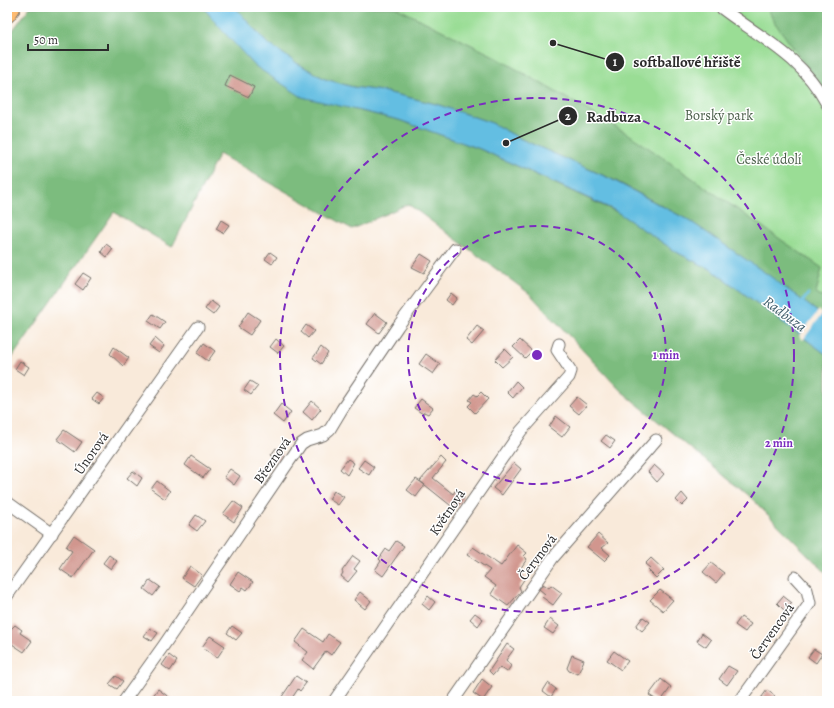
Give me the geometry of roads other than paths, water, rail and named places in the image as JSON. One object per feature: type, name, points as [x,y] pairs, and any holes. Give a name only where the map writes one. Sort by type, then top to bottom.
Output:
[{"type":"highway","points":[[7,14],[12,7]]},
{"type":"street","points":[[720,7],[775,44],[800,66],[811,79],[827,104]]},
{"type":"street","name":"Březnová","points":[[124,701],[301,444],[307,440],[323,435],[330,430],[342,409],[398,326],[455,249]]},
{"type":"street","name":"Únorová","points":[[7,596],[198,327]]},
{"type":"street","name":"Květnová","points":[[334,701],[521,431],[569,377],[572,371],[557,350],[559,344]]},
{"type":"street","name":"Červnová","points":[[453,701],[552,559],[656,440]]},
{"type":"street","points":[[7,502],[52,534]]},
{"type":"street","name":"Červencová","points":[[740,701],[810,603],[807,590],[795,577]]},
{"type":"water","points":[[203,7],[235,7],[266,42],[295,62],[325,79],[353,87],[382,91],[436,104],[492,123],[521,139],[611,179],[690,221],[770,276],[827,319],[827,355],[712,270],[678,253],[614,210],[480,149],[399,120],[302,97],[255,66]]},
{"type":"waterway","points":[[801,304],[808,294]]},
{"type":"place","name":"softballové hřiště","points":[[553,43]]},
{"type":"place","name":"Radbuza","points":[[506,143]]},
{"type":"park label","name":"Borský park","points":[[719,115]]},
{"type":"park label","name":"České údolí","points":[[769,159]]}]
